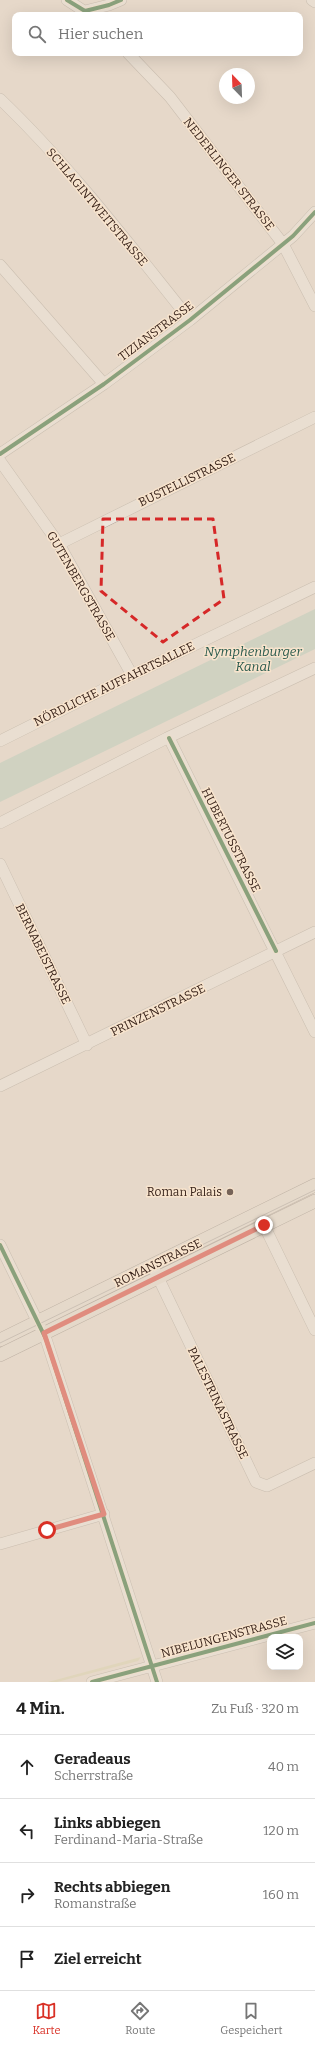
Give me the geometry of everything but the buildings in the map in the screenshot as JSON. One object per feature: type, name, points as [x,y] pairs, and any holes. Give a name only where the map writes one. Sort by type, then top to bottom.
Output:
[{"type":"main road","name":"ROMANSTRASSE","points":[[0,1354],[44,1333],[259,1213],[315,1185]]},
{"type":"main road","name":"ROMANSTRASSE","points":[[0,1340],[38,1321],[264,1225],[315,1200]]},
{"type":"street","points":[[66,0],[86,12]]},
{"type":"street","points":[[91,12],[121,0]]},
{"type":"street","name":"NEDERLINGER STRASSE","points":[[131,56],[170,97],[283,244],[315,306]]},
{"type":"street","name":"SCHLAGINTWEITSTRASSE","points":[[0,98],[51,151],[81,185],[190,320]]},
{"type":"street","name":"TIZIANSTRASSE","points":[[0,454],[104,384],[190,320],[300,230],[315,212]]},
{"type":"street","points":[[0,264],[104,384]]},
{"type":"street","name":"BUSTELLISTRASSE","points":[[59,544],[315,417]]},
{"type":"street","name":"GUTENBERGSTRASSE","points":[[0,461],[59,544],[132,675]]},
{"type":"street","name":"NÖRDLICHE AUFFAHRTSALLEE","points":[[0,741],[132,675],[315,587]]},
{"type":"street","points":[[0,823],[169,738],[315,668]]},
{"type":"street","name":"HUBERTUSSTRASSE","points":[[169,738],[315,1032]]},
{"type":"street","name":"BERNABEISTRASSE","points":[[0,864],[87,1045]]},
{"type":"street","name":"PRINZENSTRASSE","points":[[0,1086],[87,1045],[315,932]]},
{"type":"street","points":[[259,1213],[315,1330]]},
{"type":"street","points":[[0,1245],[44,1333],[158,1682]]},
{"type":"street","name":"PALESTRINASTRASSE","points":[[155,1271],[256,1482],[267,1486],[315,1463]]},
{"type":"street","points":[[0,1544],[104,1514]]},
{"type":"street","name":"NIBELUNGENSTRASSE","points":[[92,1682],[315,1623]]},
{"type":"highlighted area","points":[[103,519],[213,519],[224,599],[163,642],[101,591]]},
{"type":"shaded area","points":[[141,1657],[138,1661],[57,1682],[48,1682]]},
{"type":"water","name":"Nymphenburger Kanal","points":[[315,609],[315,649],[0,802],[0,763]]},
{"type":"tram line","points":[[0,1343],[315,1190]]},
{"type":"cycle path","points":[[67,0],[85,11],[109,5],[121,0]]},
{"type":"cycle path","points":[[0,454],[104,384],[190,320],[293,236],[315,212]]},
{"type":"cycle path","points":[[169,738],[276,951]]},
{"type":"cycle path","points":[[0,1245],[46,1339],[157,1682]]},
{"type":"cycle path","points":[[92,1682],[315,1623]]},
{"type":"place","name":"Roman Palais","points":[[230,1192]]},
{"type":"route","points":[[47,1530],[104,1514],[44,1333],[264,1225]]}]
